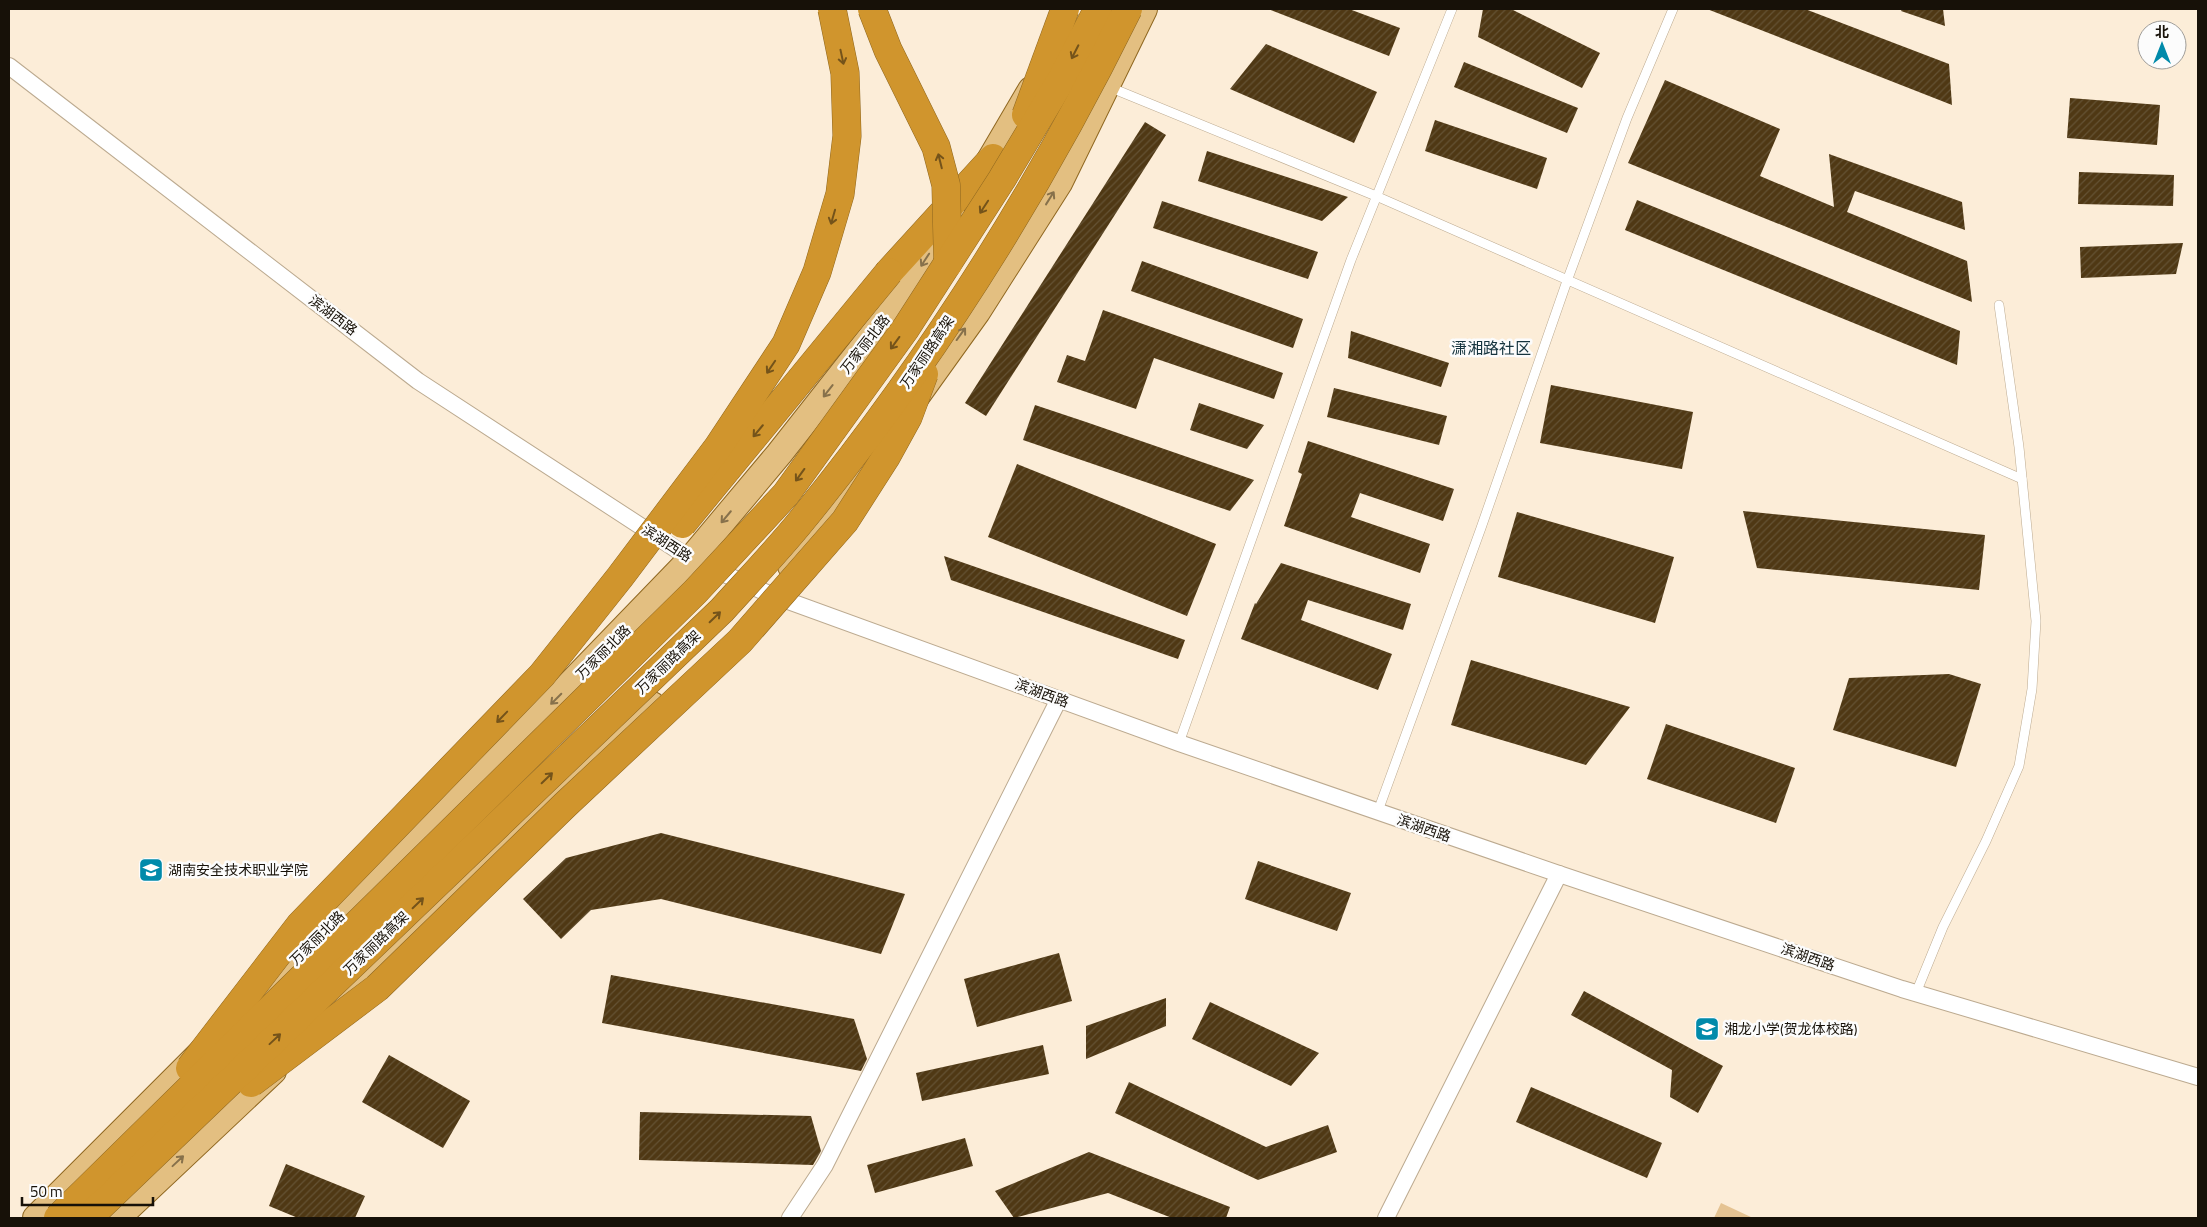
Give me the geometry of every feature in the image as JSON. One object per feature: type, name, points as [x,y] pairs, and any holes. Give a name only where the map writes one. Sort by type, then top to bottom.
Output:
[{"type":"highway","points":[[542,675],[620,577],[718,447],[786,344],[817,272],[840,194],[847,136],[845,73],[832,9]]},
{"type":"highway","points":[[139,1153],[377,988],[565,805],[740,641],[845,522],[886,457],[908,417],[931,354],[946,305],[948,243],[946,186],[936,147],[888,50],[872,9]]},
{"type":"highway","points":[[139,1153],[300,925],[632,583],[889,272],[997,168],[1065,9]]},
{"type":"highway","name":"万家丽路高架","points":[[88,1218],[139,1153],[694,592],[786,494],[906,328],[997,168],[1063,77],[1098,9]]},
{"type":"highway","name":"万家丽路高架","points":[[58,1218],[139,1153],[722,610],[802,521],[903,387],[976,279],[1058,146],[1128,9]]},
{"type":"main road","name":"万家丽北路","points":[[36,1218],[521,735],[691,559],[779,454],[894,308],[997,168],[1077,9]]},
{"type":"main road","points":[[117,1218],[249,1094],[537,811],[769,594],[854,483],[977,312],[1059,183],[1144,9]]},
{"type":"street","name":"滨湖西路","points":[[9,66],[418,380],[691,559],[769,594],[1179,743],[1378,812],[1916,993],[2198,1077]]},
{"type":"street","points":[[790,1218],[825,1165],[1059,699]]},
{"type":"street","points":[[1386,1218],[1559,874]]},
{"type":"lane","points":[[1179,743],[1376,196],[1452,9]]},
{"type":"lane","points":[[1378,812],[1482,528],[1566,281],[1627,118],[1673,9]]},
{"type":"lane","points":[[1108,87],[1376,196],[1566,281],[2022,479]]},
{"type":"lane","points":[[1916,993],[1943,927],[1986,842],[2020,766],[2032,689],[2036,621],[2022,479],[1999,305]]},
{"type":"shaded area","points":[[1721,1203],[1753,1218],[1714,1218]]},
{"type":"building","points":[[1268,9],[1349,9],[1400,28],[1389,56]]},
{"type":"building","points":[[1483,9],[1511,9],[1600,53],[1582,88],[1478,37]]},
{"type":"building","points":[[1707,9],[1805,9],[1949,64],[1952,105]]},
{"type":"building","points":[[1902,9],[1943,9],[1945,26],[1901,11]]},
{"type":"building","points":[[1266,44],[1377,92],[1354,143],[1230,89]]},
{"type":"building","points":[[1464,62],[1578,108],[1567,133],[1454,87]]},
{"type":"building","points":[[1665,80],[1780,129],[1760,176],[1834,207],[1829,154],[1962,202],[1965,230],[1855,191],[1847,212],[1967,261],[1972,302],[1628,163]]},
{"type":"building","points":[[2070,98],[2160,105],[2157,145],[2067,138]]},
{"type":"building","points":[[1435,120],[1547,158],[1537,189],[1425,151]]},
{"type":"building","points":[[1145,122],[1166,135],[986,416],[965,403]]},
{"type":"building","points":[[1207,151],[1348,197],[1322,221],[1198,181]]},
{"type":"building","points":[[2079,172],[2174,175],[2173,206],[2078,204]]},
{"type":"building","points":[[1637,200],[1960,331],[1957,365],[1625,230]]},
{"type":"building","points":[[1162,201],[1318,252],[1308,279],[1153,228]]},
{"type":"building","points":[[2183,243],[2176,274],[2081,278],[2080,247]]},
{"type":"building","points":[[1142,261],[1303,319],[1293,348],[1131,291]]},
{"type":"building","points":[[1103,310],[1283,373],[1274,399],[1154,358],[1136,409],[1057,382],[1067,355],[1085,361]]},
{"type":"building","points":[[1351,331],[1449,363],[1441,387],[1348,358]]},
{"type":"building","points":[[1551,385],[1693,412],[1682,469],[1540,443]]},
{"type":"building","points":[[1334,388],[1447,416],[1439,445],[1327,417]]},
{"type":"building","points":[[1199,403],[1264,425],[1247,449],[1190,430]]},
{"type":"building","points":[[1035,405],[1254,480],[1230,511],[1023,440]]},
{"type":"building","points":[[1308,441],[1454,489],[1443,521],[1360,493],[1351,517],[1430,544],[1420,573],[1284,526],[1302,474],[1298,472]]},
{"type":"building","points":[[1017,464],[1216,544],[1187,616],[988,537]]},
{"type":"building","points":[[1743,511],[1985,535],[1979,590],[1757,568]]},
{"type":"building","points":[[1517,512],[1674,557],[1655,623],[1498,577]]},
{"type":"building","points":[[944,556],[1185,640],[1178,659],[951,580]]},
{"type":"building","points":[[1281,563],[1411,604],[1403,630],[1308,600],[1301,620],[1392,654],[1378,690],[1241,639],[1255,603]]},
{"type":"building","points":[[1471,660],[1630,707],[1586,765],[1451,725]]},
{"type":"building","points":[[1949,674],[1981,684],[1956,767],[1833,730],[1849,678]]},
{"type":"building","points":[[1666,724],[1795,768],[1776,823],[1647,779]]},
{"type":"building","points":[[661,833],[905,894],[881,954],[661,899],[591,910],[561,939],[523,899],[566,858]]},
{"type":"building","points":[[1258,861],[1351,893],[1337,931],[1245,899]]},
{"type":"building","points":[[1059,953],[1072,1001],[977,1027],[964,979]]},
{"type":"building","points":[[611,975],[854,1019],[867,1059],[861,1071],[602,1023]]},
{"type":"building","points":[[1584,991],[1723,1066],[1698,1113],[1670,1097],[1672,1070],[1571,1015]]},
{"type":"building","points":[[1166,998],[1166,1026],[1086,1059],[1086,1026]]},
{"type":"building","points":[[1210,1002],[1319,1053],[1291,1086],[1192,1039]]},
{"type":"building","points":[[1043,1045],[1049,1074],[922,1101],[916,1073]]},
{"type":"building","points":[[389,1055],[470,1101],[443,1148],[362,1102]]},
{"type":"building","points":[[1129,1082],[1266,1147],[1328,1125],[1337,1152],[1258,1180],[1115,1113]]},
{"type":"building","points":[[1531,1087],[1662,1143],[1647,1178],[1516,1122]]},
{"type":"building","points":[[640,1112],[811,1116],[821,1151],[813,1165],[639,1160]]},
{"type":"building","points":[[965,1138],[973,1166],[875,1193],[867,1165]]},
{"type":"building","points":[[1089,1152],[1230,1207],[1226,1218],[1172,1218],[1108,1193],[1014,1218],[995,1191]]},
{"type":"building","points":[[286,1164],[365,1196],[355,1218],[298,1218],[269,1206]]},
{"type":"place","name":"湖南安全技术职业学院","points":[[151,870]]},
{"type":"place","name":"湘龙小学(贺龙体校路)","points":[[1707,1029]]},
{"type":"district","name":"潇湘路社区","points":[[1491,348]]}]
